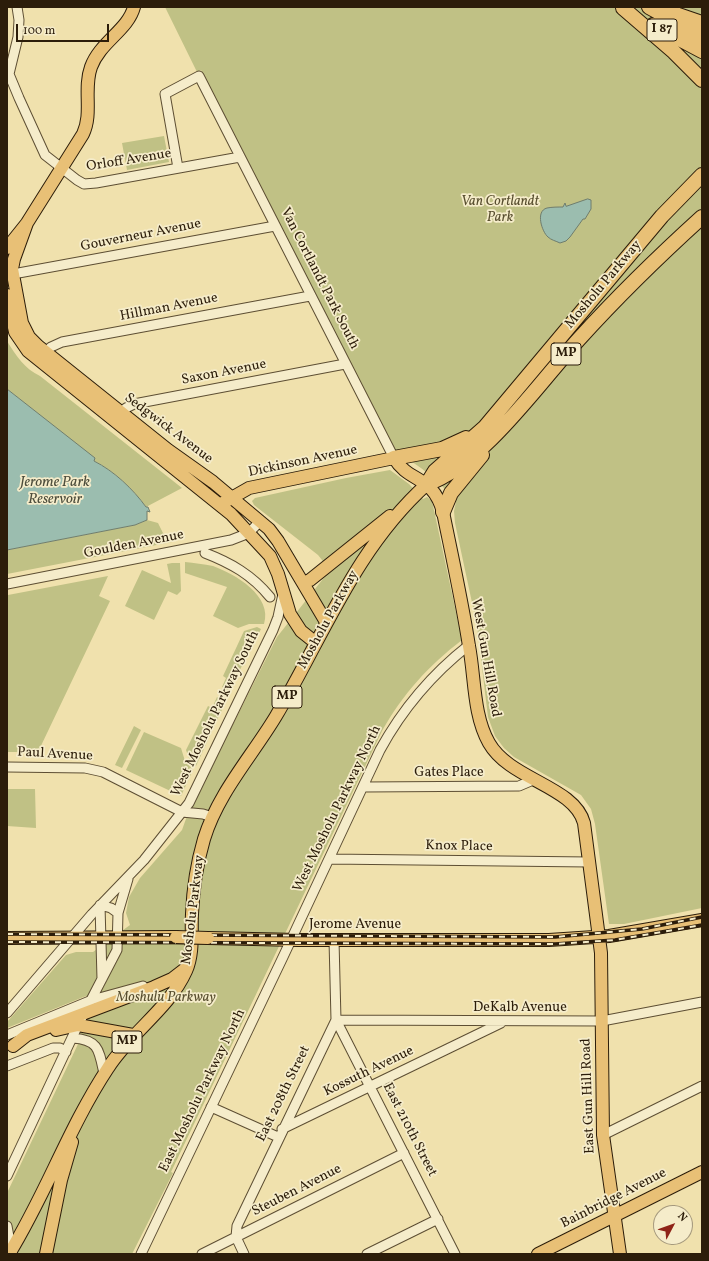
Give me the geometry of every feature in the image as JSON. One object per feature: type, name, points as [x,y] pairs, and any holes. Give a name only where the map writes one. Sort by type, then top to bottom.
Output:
[{"type":"highway","name":"I 87","points":[[623,7],[684,43],[702,51]]},
{"type":"highway","points":[[623,7],[674,52],[702,80]]},
{"type":"highway","name":"I 87","points":[[649,7],[702,36]]},
{"type":"highway","points":[[658,7],[702,23]]},
{"type":"highway","name":"Mosholu Parkway","points":[[427,484],[442,479],[471,457],[490,431],[662,216],[702,175]]},
{"type":"highway","name":"Mosholu Parkway","points":[[490,431],[648,268],[702,217]]},
{"type":"highway","points":[[394,458],[447,447],[490,431]]},
{"type":"highway","points":[[443,512],[451,493],[486,450],[490,431]]},
{"type":"main road","points":[[7,248],[27,223],[62,169],[87,124],[87,84],[93,62],[102,47],[126,22],[134,7]]},
{"type":"main road","points":[[11,265],[27,223]]},
{"type":"main road","name":"Sedgwick Avenue","points":[[11,265],[24,328],[41,355]]},
{"type":"main road","name":"Sedgwick Avenue","points":[[7,295],[15,332],[25,348],[41,355],[226,501],[260,521],[275,537],[326,622]]},
{"type":"main road","name":"Van Cortlandt Park South","points":[[394,458],[401,466],[427,484]]},
{"type":"main road","name":"Dickinson Avenue","points":[[226,501],[249,488],[394,458]]},
{"type":"main road","name":"Mosholu Parkway","points":[[11,1253],[39,1200],[58,1157],[104,1074],[133,1035],[174,992],[188,967],[191,954],[192,901],[204,840],[212,817],[226,792],[275,718],[353,574],[401,509],[427,484]]},
{"type":"main road","name":"West Gun Hill Road","points":[[427,484],[437,494],[443,512],[470,645],[478,713],[483,731],[489,743],[500,758],[568,800],[578,809],[584,827],[600,937]]},
{"type":"main road","name":"Sedgwick Avenue","points":[[226,501],[249,533],[263,547],[273,561],[288,609],[296,624],[304,634],[316,643]]},
{"type":"main road","points":[[303,583],[315,576],[381,522],[401,509]]},
{"type":"main road","name":"Jerome Avenue","points":[[7,938],[100,939],[176,937],[291,940],[549,940],[600,937],[702,920]]},
{"type":"main road","name":"East Gun Hill Road","points":[[600,937],[603,1135],[620,1254]]},
{"type":"main road","points":[[9,1043],[166,982],[188,967]]},
{"type":"main road","points":[[9,1043],[65,1027],[78,1025],[133,1035]]},
{"type":"main road","name":"Mosholu Parkway","points":[[46,1254],[61,1180],[76,1125]]},
{"type":"main road","name":"Bainbridge Avenue","points":[[538,1254],[702,1172]]},
{"type":"street","name":"Orloff Avenue","points":[[16,7],[19,20],[18,37],[8,74],[45,155],[77,180],[88,184],[240,157]]},
{"type":"street","name":"Van Cortlandt Park South","points":[[178,168],[165,94],[198,76],[394,458]]},
{"type":"street","name":"Gouverneur Avenue","points":[[11,265],[275,226]]},
{"type":"street","name":"Hillman Avenue","points":[[41,355],[65,341],[310,296]]},
{"type":"street","name":"Saxon Avenue","points":[[118,416],[134,404],[345,364]]},
{"type":"street","name":"Goulden Avenue","points":[[7,584],[226,541],[249,533],[260,521]]},
{"type":"street","points":[[205,553],[227,561],[253,578],[270,597]]},
{"type":"street","name":"West Mosholu Parkway South","points":[[7,1013],[100,905],[174,825],[189,803],[270,637],[278,617],[283,594]]},
{"type":"street","name":"West Mosholu Parkway North","points":[[291,940],[364,787],[380,750],[402,712],[441,669],[470,645]]},
{"type":"street","name":"Paul Avenue","points":[[7,767],[85,768],[103,772],[182,812],[203,814],[212,817]]},
{"type":"street","name":"Gates Place","points":[[364,787],[519,786],[534,780]]},
{"type":"street","name":"Knox Place","points":[[329,859],[589,862]]},
{"type":"street","name":"West Mosholu Parkway South","points":[[7,1176],[78,1025],[117,950],[118,913],[129,875]]},
{"type":"street","points":[[102,980],[100,905],[111,908],[118,913]]},
{"type":"street","name":"East Mosholu Parkway North","points":[[141,1254],[291,940]]},
{"type":"street","name":"East 208th Street","points":[[236,1237],[237,1226],[280,1133],[336,1020],[334,940]]},
{"type":"street","points":[[9,1043],[92,1000],[166,982]]},
{"type":"street","name":"DeKalb Avenue","points":[[336,1020],[473,1022],[602,1021],[702,1002]]},
{"type":"street","name":"East 210th Street","points":[[336,1020],[455,1254]]},
{"type":"street","points":[[467,1039],[471,1034],[473,1022]]},
{"type":"street","name":"Kossuth Avenue","points":[[280,1133],[503,1022]]},
{"type":"street","points":[[72,1038],[87,1039],[95,1044],[99,1052],[104,1074]]},
{"type":"street","points":[[7,1066],[53,1048],[60,1048],[66,1052]]},
{"type":"street","points":[[603,1135],[702,1086]]},
{"type":"street","points":[[211,1108],[280,1133]]},
{"type":"street","name":"Steuben Avenue","points":[[202,1254],[404,1153]]},
{"type":"street","points":[[367,1254],[438,1219]]},
{"type":"street","points":[[7,1226],[11,1253]]},
{"type":"street","points":[[236,1237],[244,1254]]},
{"type":"green space","name":"Van Cortlandt Park","points":[[165,7],[702,7],[702,908],[624,924],[609,924],[595,824],[591,809],[581,795],[514,757],[504,748],[495,736],[488,717],[477,626],[455,523],[454,511],[456,502],[430,475],[414,463],[397,454],[201,70],[197,72]]},
{"type":"green space","points":[[164,136],[169,162],[127,170],[122,143]]},
{"type":"green space","points":[[7,341],[17,357],[25,366],[40,376],[182,488],[146,507],[129,487],[116,475],[94,461],[94,458],[7,389]]},
{"type":"green space","name":"Moshulu Parkway","points":[[390,470],[409,484],[423,499],[427,497],[432,501],[462,640],[427,670],[417,681],[382,731],[171,1172],[173,1173],[132,1254],[7,1254],[7,1193],[79,1042],[86,996],[7,1028],[7,1022],[66,955],[76,952],[93,952],[130,925],[126,913],[129,897],[140,878],[182,830],[192,802],[205,775],[209,772],[277,637],[330,570],[318,555],[254,505],[252,501],[255,498]]},
{"type":"green space","points":[[147,520],[158,523],[164,535],[170,537],[172,542],[7,574],[7,550],[135,525]]},
{"type":"green space","points":[[185,562],[213,566],[232,574],[241,580],[258,595],[263,604],[265,614],[264,624],[249,624],[238,628],[213,616],[227,587],[185,573]]},
{"type":"green space","points":[[180,563],[181,591],[177,595],[168,591],[154,620],[125,606],[142,570],[171,583],[167,564]]},
{"type":"green space","points":[[108,576],[99,596],[110,601],[38,752],[7,752],[8,595]]},
{"type":"green space","points":[[257,627],[261,629],[229,691],[222,687],[226,678],[223,676],[244,631]]},
{"type":"green space","points":[[217,697],[226,701],[196,766],[190,761],[186,750],[208,706],[212,708]]},
{"type":"green space","points":[[134,726],[141,730],[122,768],[115,765]]},
{"type":"green space","points":[[144,732],[181,748],[185,761],[193,770],[181,796],[126,770]]},
{"type":"green space","points":[[7,789],[35,789],[36,828],[7,826]]},
{"type":"water","points":[[588,199],[591,200],[591,209],[585,219],[583,219],[566,241],[560,243],[548,237],[542,226],[540,217],[543,210],[547,208],[563,207],[565,203],[566,206]]},
{"type":"water","name":"Jerome Park Reservoir","points":[[7,389],[95,458],[94,461],[123,481],[146,507],[148,507],[150,512],[147,511],[147,520],[135,525],[7,550]]},
{"type":"railway","points":[[7,934],[555,937],[642,929],[702,917]]},
{"type":"railway","points":[[7,942],[555,944],[615,940],[702,925]]}]
